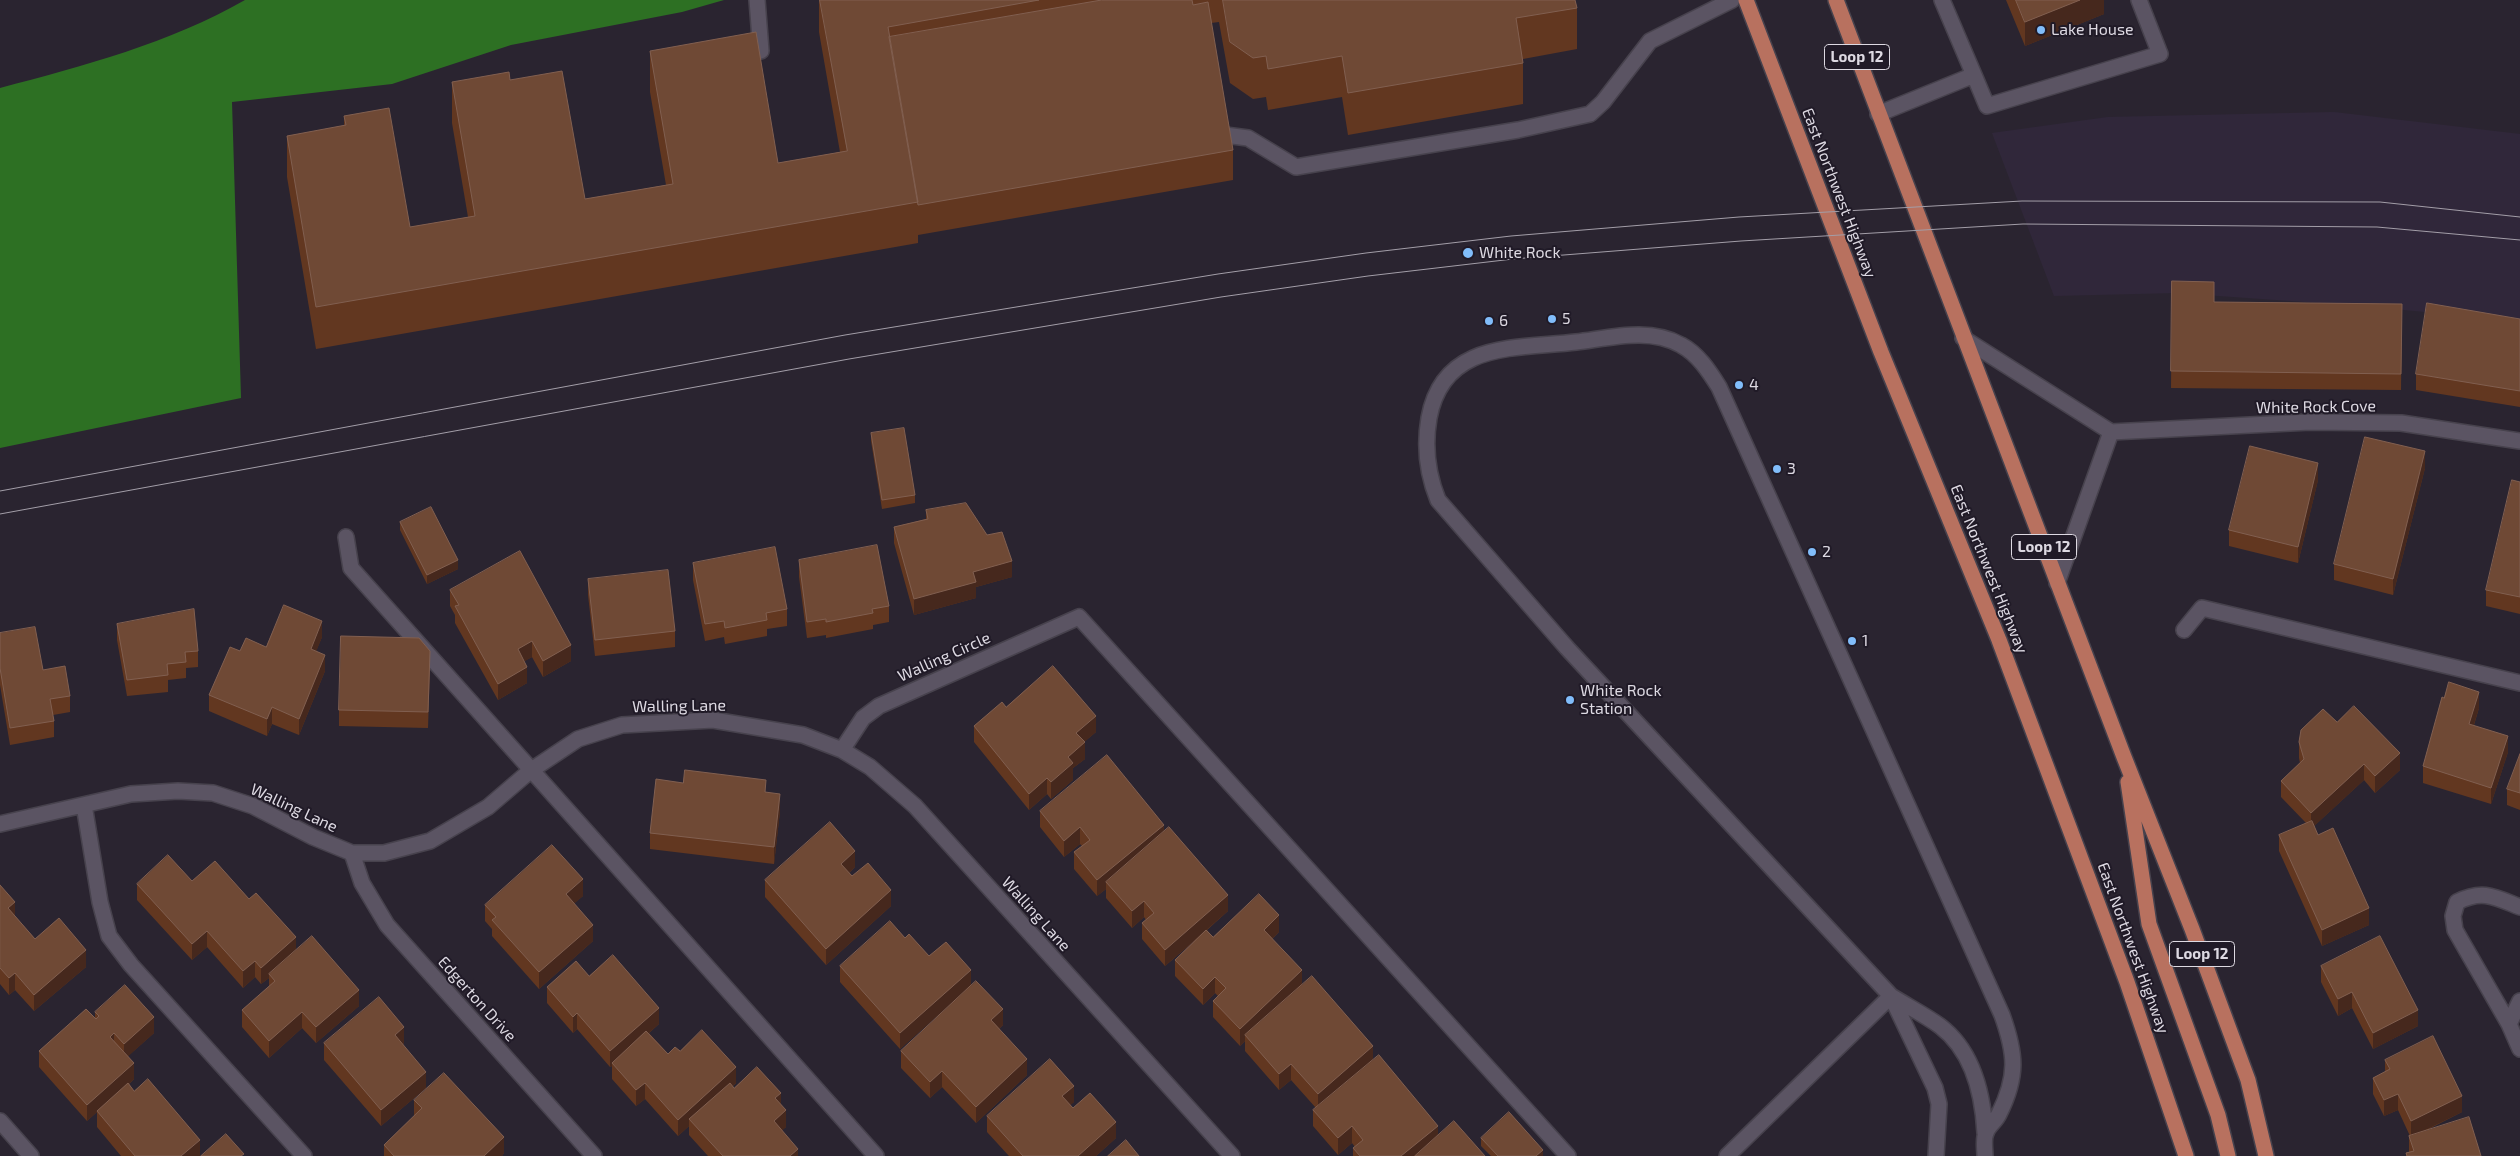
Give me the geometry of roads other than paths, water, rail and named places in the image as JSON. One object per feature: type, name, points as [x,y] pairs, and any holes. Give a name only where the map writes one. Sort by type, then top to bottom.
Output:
[{"type":"main road","name":"East Northwest Highway","points":[[1746,0],[1881,352],[1999,640],[2090,880],[2179,1129],[2186,1156]]},
{"type":"main road","name":"Loop 12","points":[[1836,0],[1963,338],[2124,757],[2192,928],[2248,1080],[2266,1156]]},
{"type":"main road","points":[[2124,757],[2149,924],[2218,1115],[2228,1156]]},
{"type":"street","points":[[757,0],[761,51]]},
{"type":"street","points":[[1225,135],[1248,138],[1296,167],[1518,130],[1590,114],[1603,102],[1650,41],[1732,0]]},
{"type":"street","points":[[1942,0],[1987,106],[2160,54],[2140,0]]},
{"type":"street","points":[[1878,114],[1974,75]]},
{"type":"street","points":[[1985,1134],[1997,1117],[2006,1099],[2014,1069],[2010,1038],[2002,1015],[1718,387],[1708,370],[1694,354],[1681,345],[1664,338],[1645,334],[1486,353],[1454,368],[1442,382],[1435,398],[1426,439],[1432,484],[1438,500],[1567,648],[1891,996],[1941,1027],[1961,1048],[1973,1069],[1984,1112],[1985,1156]]},
{"type":"street","points":[[1963,338],[2111,432],[2058,583]]},
{"type":"street","name":"White Rock Cove","points":[[2111,432],[2310,422],[2401,423],[2520,441]]},
{"type":"street","points":[[346,537],[351,568],[530,772],[876,1156]]},
{"type":"street","points":[[2184,630],[2202,608],[2520,683]]},
{"type":"street","name":"Walling Circle","points":[[842,750],[863,718],[879,706],[1079,617],[1568,1156]]},
{"type":"street","name":"Walling Lane","points":[[0,824],[131,794],[178,791],[212,793],[252,806],[313,837],[352,853],[384,853],[430,841],[488,807],[530,772],[578,739],[622,725],[713,720],[803,735],[842,750],[870,767],[915,806],[1232,1156]]},
{"type":"street","points":[[84,805],[100,902],[109,936],[131,964],[304,1156]]},
{"type":"street","name":"Edgerton Drive","points":[[352,853],[362,883],[387,925],[594,1156]]},
{"type":"street","points":[[2520,907],[2491,895],[2472,894],[2457,902],[2453,916],[2455,930],[2509,1024],[2520,1049]]},
{"type":"street","points":[[1727,1156],[1891,996]]},
{"type":"street","points":[[1891,996],[1935,1088],[1939,1104],[1936,1156]]},
{"type":"street","points":[[2509,1024],[2520,1001]]},
{"type":"street","points":[[0,1122],[31,1156]]},
{"type":"tram line","points":[[0,491],[845,335],[1218,274],[1366,253],[1511,236],[1739,217],[2022,201],[2380,202],[2520,217]]},
{"type":"tram line","points":[[0,514],[849,359],[1221,297],[1368,276],[1513,259],[1741,241],[2023,224],[2377,227],[2520,240]]},
{"type":"place","name":"Lake House","points":[[2041,30]]},
{"type":"place","name":"White Rock","points":[[1468,253]]},
{"type":"place","name":"5","points":[[1552,319]]},
{"type":"place","name":"6","points":[[1489,321]]},
{"type":"place","name":"4","points":[[1739,385]]},
{"type":"place","name":"3","points":[[1777,469]]},
{"type":"place","name":"2","points":[[1812,552]]},
{"type":"place","name":"1","points":[[1852,641]]},
{"type":"place","name":"White Rock Station","points":[[1570,700]]}]
